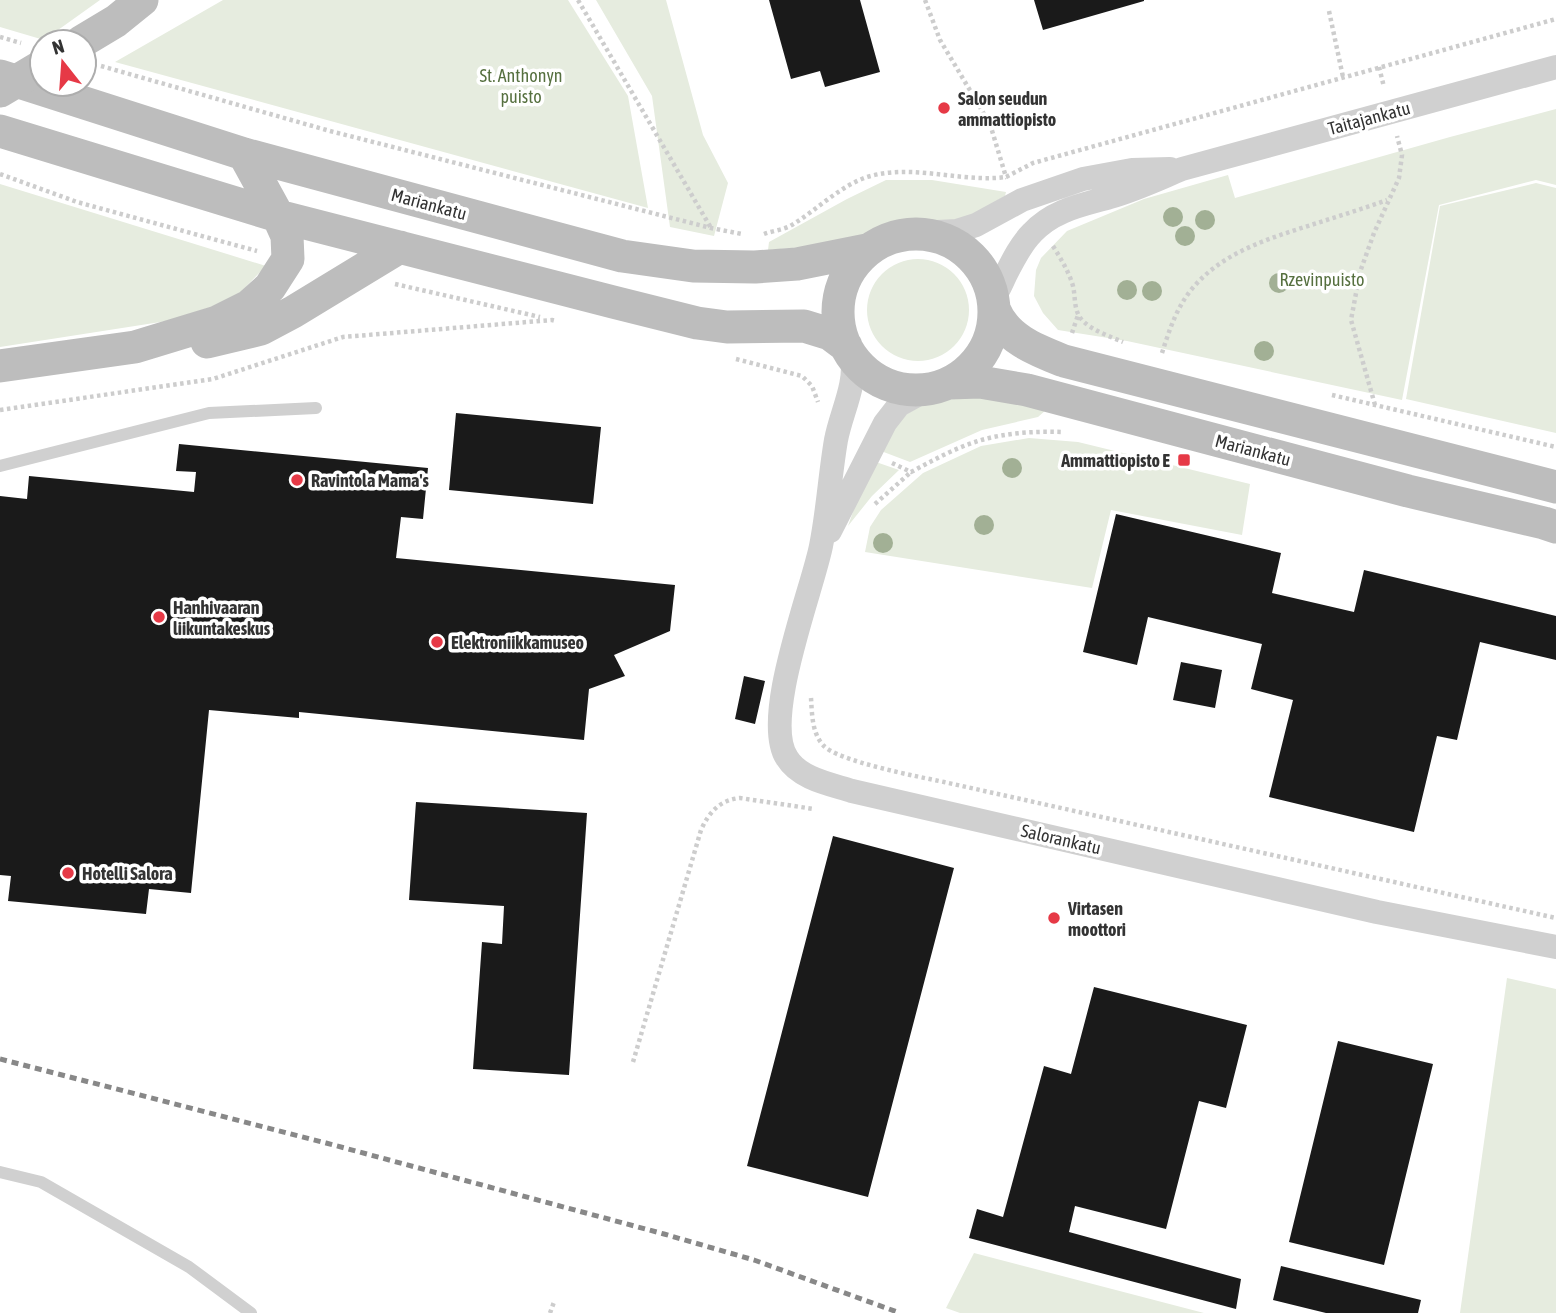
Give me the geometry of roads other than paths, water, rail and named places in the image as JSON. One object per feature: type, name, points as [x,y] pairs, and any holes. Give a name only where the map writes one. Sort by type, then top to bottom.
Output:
[{"type":"main road","points":[[98,30],[134,6]]},
{"type":"main road","points":[[0,91],[28,74]]},
{"type":"main road","name":"Mariankatu","points":[[0,76],[244,154],[634,257],[693,266],[755,267],[797,264],[867,250]]},
{"type":"main road","points":[[0,131],[278,216],[697,323],[727,327],[804,326],[830,334],[867,373],[885,384],[906,390],[939,386],[967,371],[982,354],[991,335],[994,304]]},
{"type":"main road","points":[[0,366],[135,347],[217,322],[249,306],[270,287],[288,259],[287,236],[244,154]]},
{"type":"main road","points":[[849,351],[842,338],[838,317],[839,295],[849,270],[867,250],[891,237],[918,233],[944,238],[967,252],[979,265],[989,281],[1002,323],[1019,340],[1033,349],[1064,361],[1556,487]]},
{"type":"main road","points":[[135,347],[177,348],[261,329],[400,247]]},
{"type":"main road","name":"Mariankatu","points":[[939,386],[980,382],[1027,390],[1395,488],[1556,527]]},
{"type":"street","name":"Taitajankatu","points":[[994,304],[1020,248],[1039,226],[1076,205],[1111,197],[1182,169],[1556,67]]},
{"type":"street","name":"Taitajankatu","points":[[918,233],[957,231],[976,225],[1022,200],[1083,179],[1132,170],[1182,169]]},
{"type":"street","name":"Salorankatu","points":[[849,351],[853,372],[837,438],[821,547],[786,678],[779,726],[785,757],[793,766],[811,778],[852,792],[1377,912],[1556,947]]},
{"type":"street","name":"Salorankatu","points":[[821,547],[885,423],[899,405],[939,386]]},
{"type":"lane","points":[[0,466],[209,413],[316,408]]},
{"type":"lane","points":[[0,1172],[41,1182],[189,1267],[251,1313]]},
{"type":"railway","points":[[0,1059],[664,1234],[754,1260],[900,1313]]},
{"type":"place","name":"Salon seudun ammattiopisto","points":[[944,108]]},
{"type":"place","name":"Ammattiopisto E","points":[[1184,460]]},
{"type":"place","name":"Ravintola Mama's","points":[[297,480]]},
{"type":"place","name":"Hanhivaaran liikuntakeskus","points":[[159,617]]},
{"type":"place","name":"Elektroniikkamuseo","points":[[437,642]]},
{"type":"place","name":"Hotelli Salora","points":[[68,873]]},
{"type":"place","name":"Virtasen moottori","points":[[1054,918]]},
{"type":"park label","name":"St. Anthonyn puisto","points":[[521,85]]},
{"type":"park label","name":"Rzevinpuisto","points":[[1322,279]]}]
